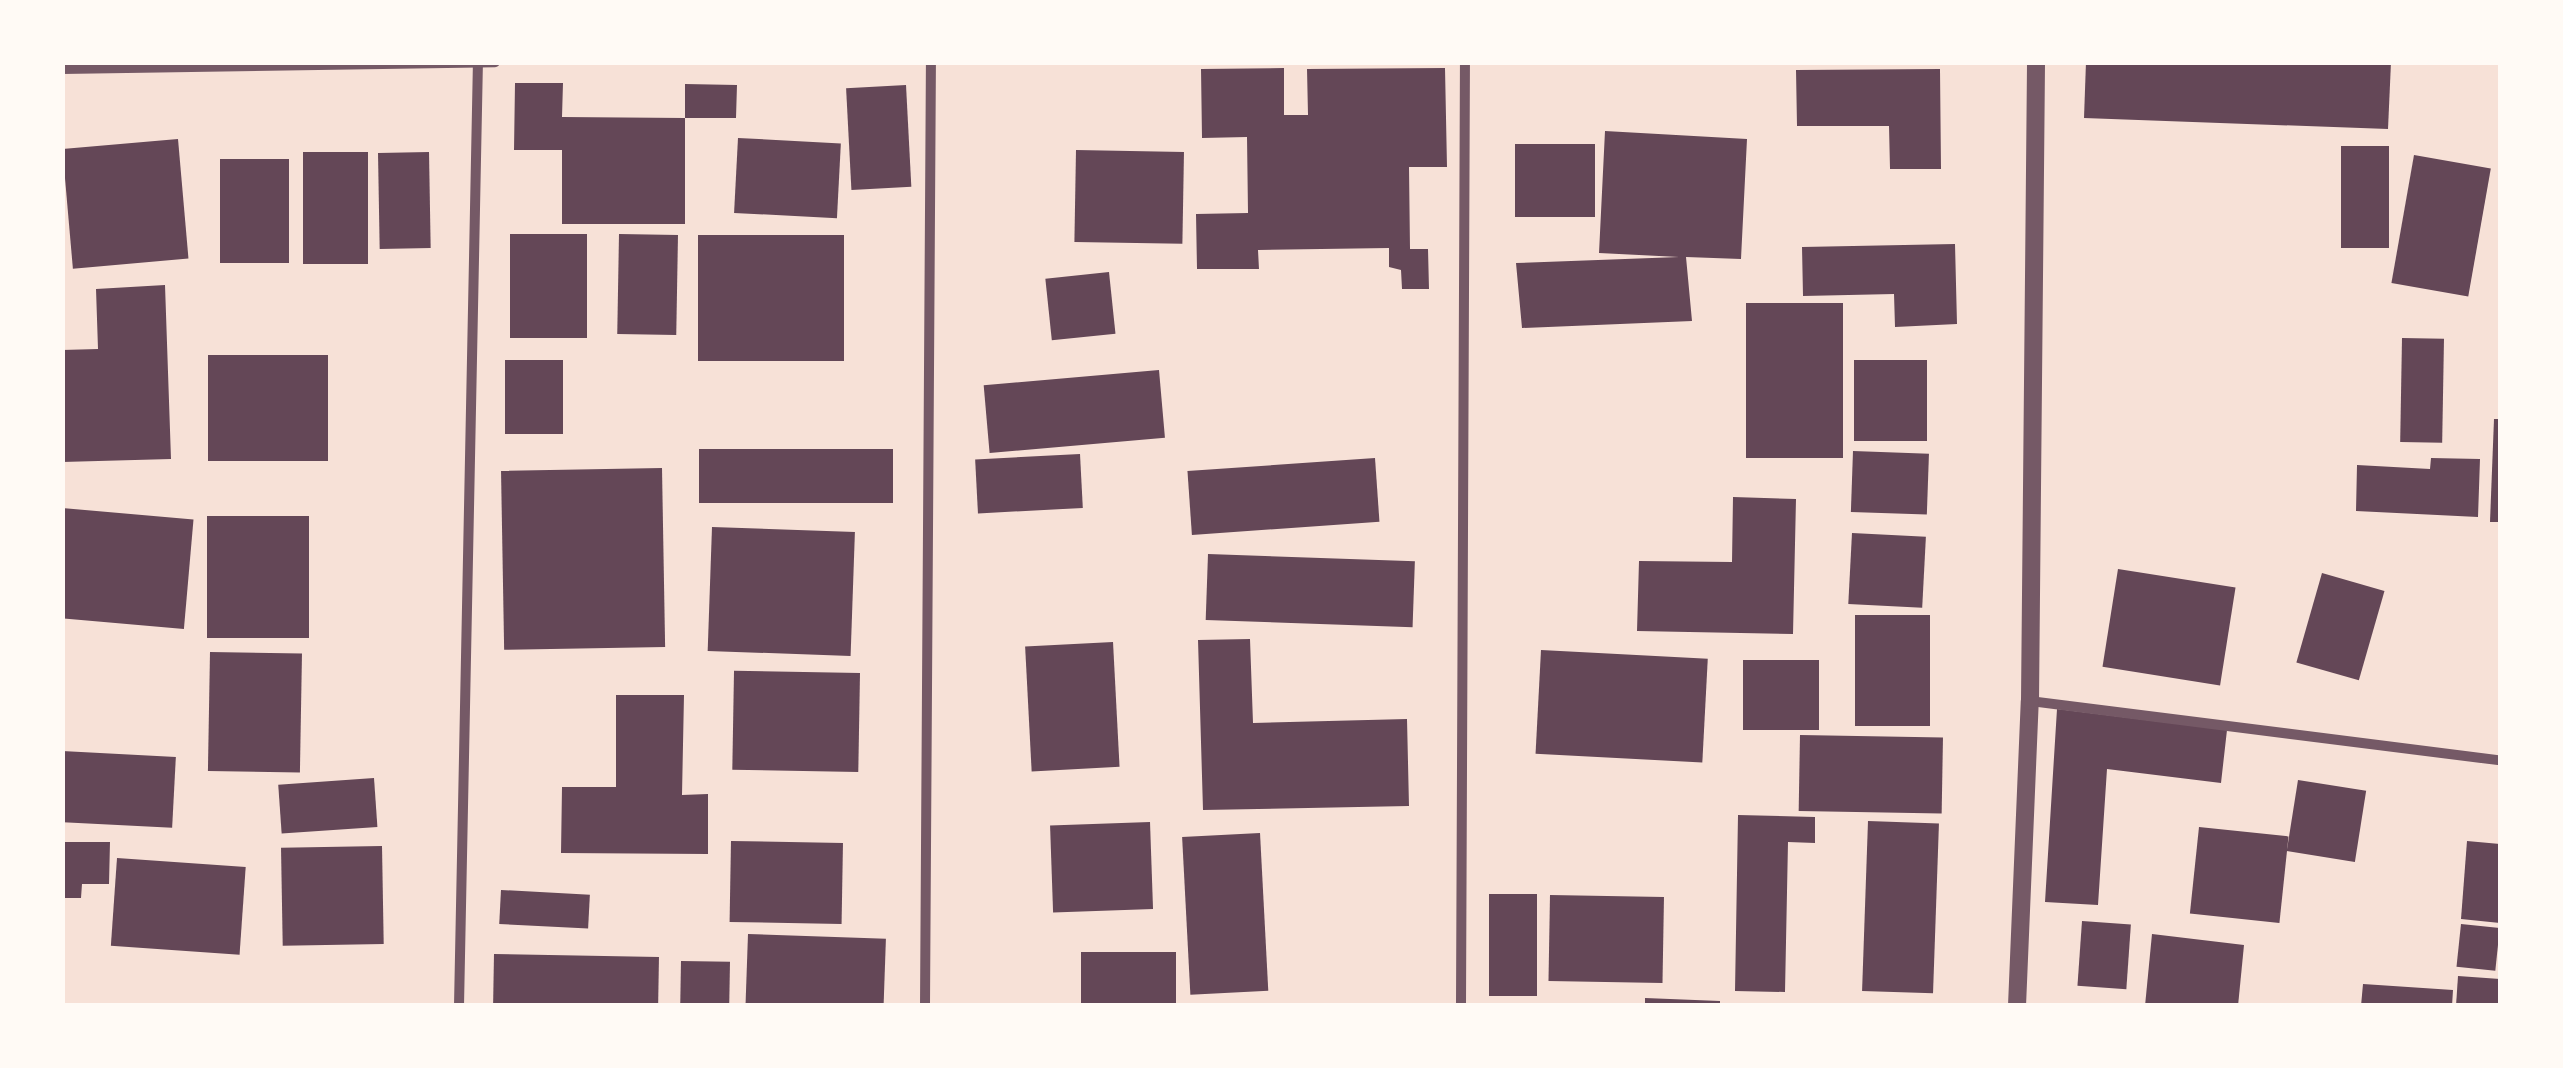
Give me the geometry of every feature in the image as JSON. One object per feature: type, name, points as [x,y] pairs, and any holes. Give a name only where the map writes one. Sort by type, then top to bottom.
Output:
[{"type":"street","points":[[62,69],[495,62]]},
{"type":"street","points":[[925,1006],[931,62]]},
{"type":"street","points":[[1462,1006],[1465,62]]},
{"type":"street","points":[[2016,1006],[2030,701],[2036,62]]},
{"type":"street","points":[[459,1006],[478,63]]},
{"type":"street","points":[[2030,701],[2500,760]]},
{"type":"building","points":[[2086,62],[2391,62],[2388,129],[2084,118]]},
{"type":"building","points":[[1284,68],[1284,115],[1308,115],[1307,69],[1445,68],[1447,167],[1409,167],[1410,249],[1428,249],[1429,289],[1402,289],[1401,270],[1389,267],[1389,248],[1258,250],[1259,269],[1197,269],[1196,214],[1248,213],[1247,137],[1202,138],[1201,69]]},
{"type":"building","points":[[1940,69],[1941,169],[1890,169],[1889,126],[1797,126],[1796,70]]},
{"type":"building","points":[[515,83],[563,83],[562,117],[685,118],[685,224],[562,224],[562,150],[514,150]]},
{"type":"building","points":[[685,84],[737,85],[736,118],[685,118]]},
{"type":"building","points":[[906,85],[911,187],[851,190],[846,88]]},
{"type":"building","points":[[1605,131],[1747,139],[1741,259],[1686,257],[1692,321],[1522,328],[1516,263],[1679,257],[1599,253]]},
{"type":"building","points":[[738,138],[841,143],[837,218],[734,213]]},
{"type":"building","points":[[178,139],[188,259],[73,269],[62,149]]},
{"type":"building","points":[[1515,144],[1595,144],[1595,217],[1515,217]]},
{"type":"building","points":[[2341,146],[2389,146],[2389,248],[2341,248]]},
{"type":"building","points":[[1076,150],[1184,152],[1182,244],[1074,242]]},
{"type":"building","points":[[303,152],[368,152],[368,264],[303,264]]},
{"type":"building","points":[[429,152],[431,248],[380,249],[378,153]]},
{"type":"building","points":[[2414,155],[2491,169],[2468,297],[2391,283]]},
{"type":"building","points":[[220,159],[289,159],[289,263],[220,263]]},
{"type":"building","points":[[510,234],[587,234],[587,338],[510,338]]},
{"type":"building","points":[[619,234],[678,235],[676,335],[617,334]]},
{"type":"building","points":[[698,235],[844,235],[844,361],[698,361]]},
{"type":"building","points":[[1955,244],[1957,324],[1895,327],[1894,294],[1803,296],[1802,247]]},
{"type":"building","points":[[1109,272],[1115,334],[1052,340],[1045,279]]},
{"type":"building","points":[[165,285],[171,459],[62,462],[62,350],[98,349],[96,289]]},
{"type":"building","points":[[1746,303],[1843,303],[1843,458],[1746,458]]},
{"type":"building","points":[[2402,338],[2444,339],[2442,443],[2400,442]]},
{"type":"building","points":[[208,355],[328,355],[328,461],[208,461]]},
{"type":"building","points":[[505,360],[563,360],[563,434],[505,434]]},
{"type":"building","points":[[1854,360],[1927,360],[1927,441],[1854,441]]},
{"type":"building","points":[[1159,370],[1165,438],[990,453],[984,385]]},
{"type":"building","points":[[2494,419],[2500,419],[2500,522],[2490,522]]},
{"type":"building","points":[[699,449],[893,449],[893,503],[699,503]]},
{"type":"building","points":[[1853,451],[1929,454],[1927,515],[1851,512]]},
{"type":"building","points":[[1080,454],[1083,508],[978,513],[975,459]]},
{"type":"building","points":[[1375,458],[1379,522],[1192,535],[1187,471]]},
{"type":"building","points":[[2431,458],[2480,459],[2478,517],[2356,511],[2357,465],[2430,469]]},
{"type":"building","points":[[662,468],[665,647],[504,650],[501,471]]},
{"type":"building","points":[[1733,497],[1796,499],[1793,634],[1637,631],[1639,561],[1732,562]]},
{"type":"building","points":[[62,508],[193,520],[184,629],[62,618]]},
{"type":"building","points":[[207,516],[309,516],[309,638],[207,638]]},
{"type":"building","points":[[712,527],[855,532],[851,656],[708,651]]},
{"type":"building","points":[[1852,533],[1926,537],[1922,608],[1848,604]]},
{"type":"building","points":[[1208,554],[1415,561],[1413,627],[1206,620]]},
{"type":"building","points":[[2118,569],[2236,588],[2220,685],[2103,667]]},
{"type":"building","points":[[2322,573],[2384,591],[2359,680],[2296,662]]},
{"type":"building","points":[[1855,615],[1930,615],[1930,726],[1855,726]]},
{"type":"building","points":[[1250,639],[1253,723],[1407,719],[1409,806],[1203,810],[1198,640]]},
{"type":"building","points":[[1113,642],[1120,767],[1032,771],[1025,647]]},
{"type":"building","points":[[1541,650],[1708,659],[1702,763],[1536,754]]},
{"type":"building","points":[[210,652],[302,654],[300,773],[208,771]]},
{"type":"building","points":[[1743,660],[1819,660],[1819,730],[1743,730]]},
{"type":"building","points":[[734,671],[860,673],[858,772],[732,770]]},
{"type":"building","points":[[616,695],[684,695],[682,795],[708,794],[708,854],[561,853],[562,787],[616,787]]},
{"type":"building","points":[[2057,709],[2227,730],[2221,783],[2107,769],[2098,905],[2045,902]]},
{"type":"building","points":[[1800,735],[1943,737],[1942,813],[1799,811]]},
{"type":"building","points":[[62,751],[176,757],[172,828],[62,822]]},
{"type":"building","points":[[374,778],[377,827],[282,834],[278,785]]},
{"type":"building","points":[[2298,780],[2366,791],[2355,862],[2287,851]]},
{"type":"building","points":[[1738,815],[1815,817],[1815,843],[1788,842],[1785,992],[1735,991]]},
{"type":"building","points":[[1868,821],[1939,823],[1933,993],[1862,991]]},
{"type":"building","points":[[1150,822],[1153,909],[1053,912],[1050,825]]},
{"type":"building","points":[[2199,827],[2289,836],[2279,923],[2190,914]]},
{"type":"building","points":[[1260,833],[1268,991],[1190,995],[1182,837]]},
{"type":"building","points":[[731,841],[843,843],[842,924],[730,922]]},
{"type":"building","points":[[2467,841],[2500,844],[2500,923],[2461,919]]},
{"type":"building","points":[[62,842],[110,842],[109,884],[82,884],[81,898],[62,898]]},
{"type":"building","points":[[382,846],[384,944],[283,946],[281,848]]},
{"type":"building","points":[[117,858],[246,867],[240,955],[111,946]]},
{"type":"building","points":[[501,890],[590,895],[588,929],[499,924]]},
{"type":"building","points":[[1489,894],[1537,894],[1537,996],[1489,996]]},
{"type":"building","points":[[1550,895],[1664,897],[1662,983],[1548,981]]},
{"type":"building","points":[[2082,921],[2131,924],[2126,989],[2077,986]]},
{"type":"building","points":[[2461,924],[2500,928],[2495,971],[2457,967]]},
{"type":"building","points":[[748,934],[886,939],[884,1006],[745,1006]]},
{"type":"building","points":[[2152,934],[2244,945],[2238,1006],[2145,1006]]},
{"type":"building","points":[[1081,952],[1176,952],[1176,1005],[1081,1005]]},
{"type":"building","points":[[494,954],[659,957],[658,1006],[493,1006]]},
{"type":"building","points":[[681,961],[730,962],[729,1006],[680,1006]]},
{"type":"building","points":[[2458,976],[2500,979],[2500,1006],[2456,1006]]},
{"type":"building","points":[[2363,984],[2453,990],[2452,1006],[2361,1006]]},
{"type":"building","points":[[1645,998],[1720,1001],[1720,1006],[1645,1006]]}]
